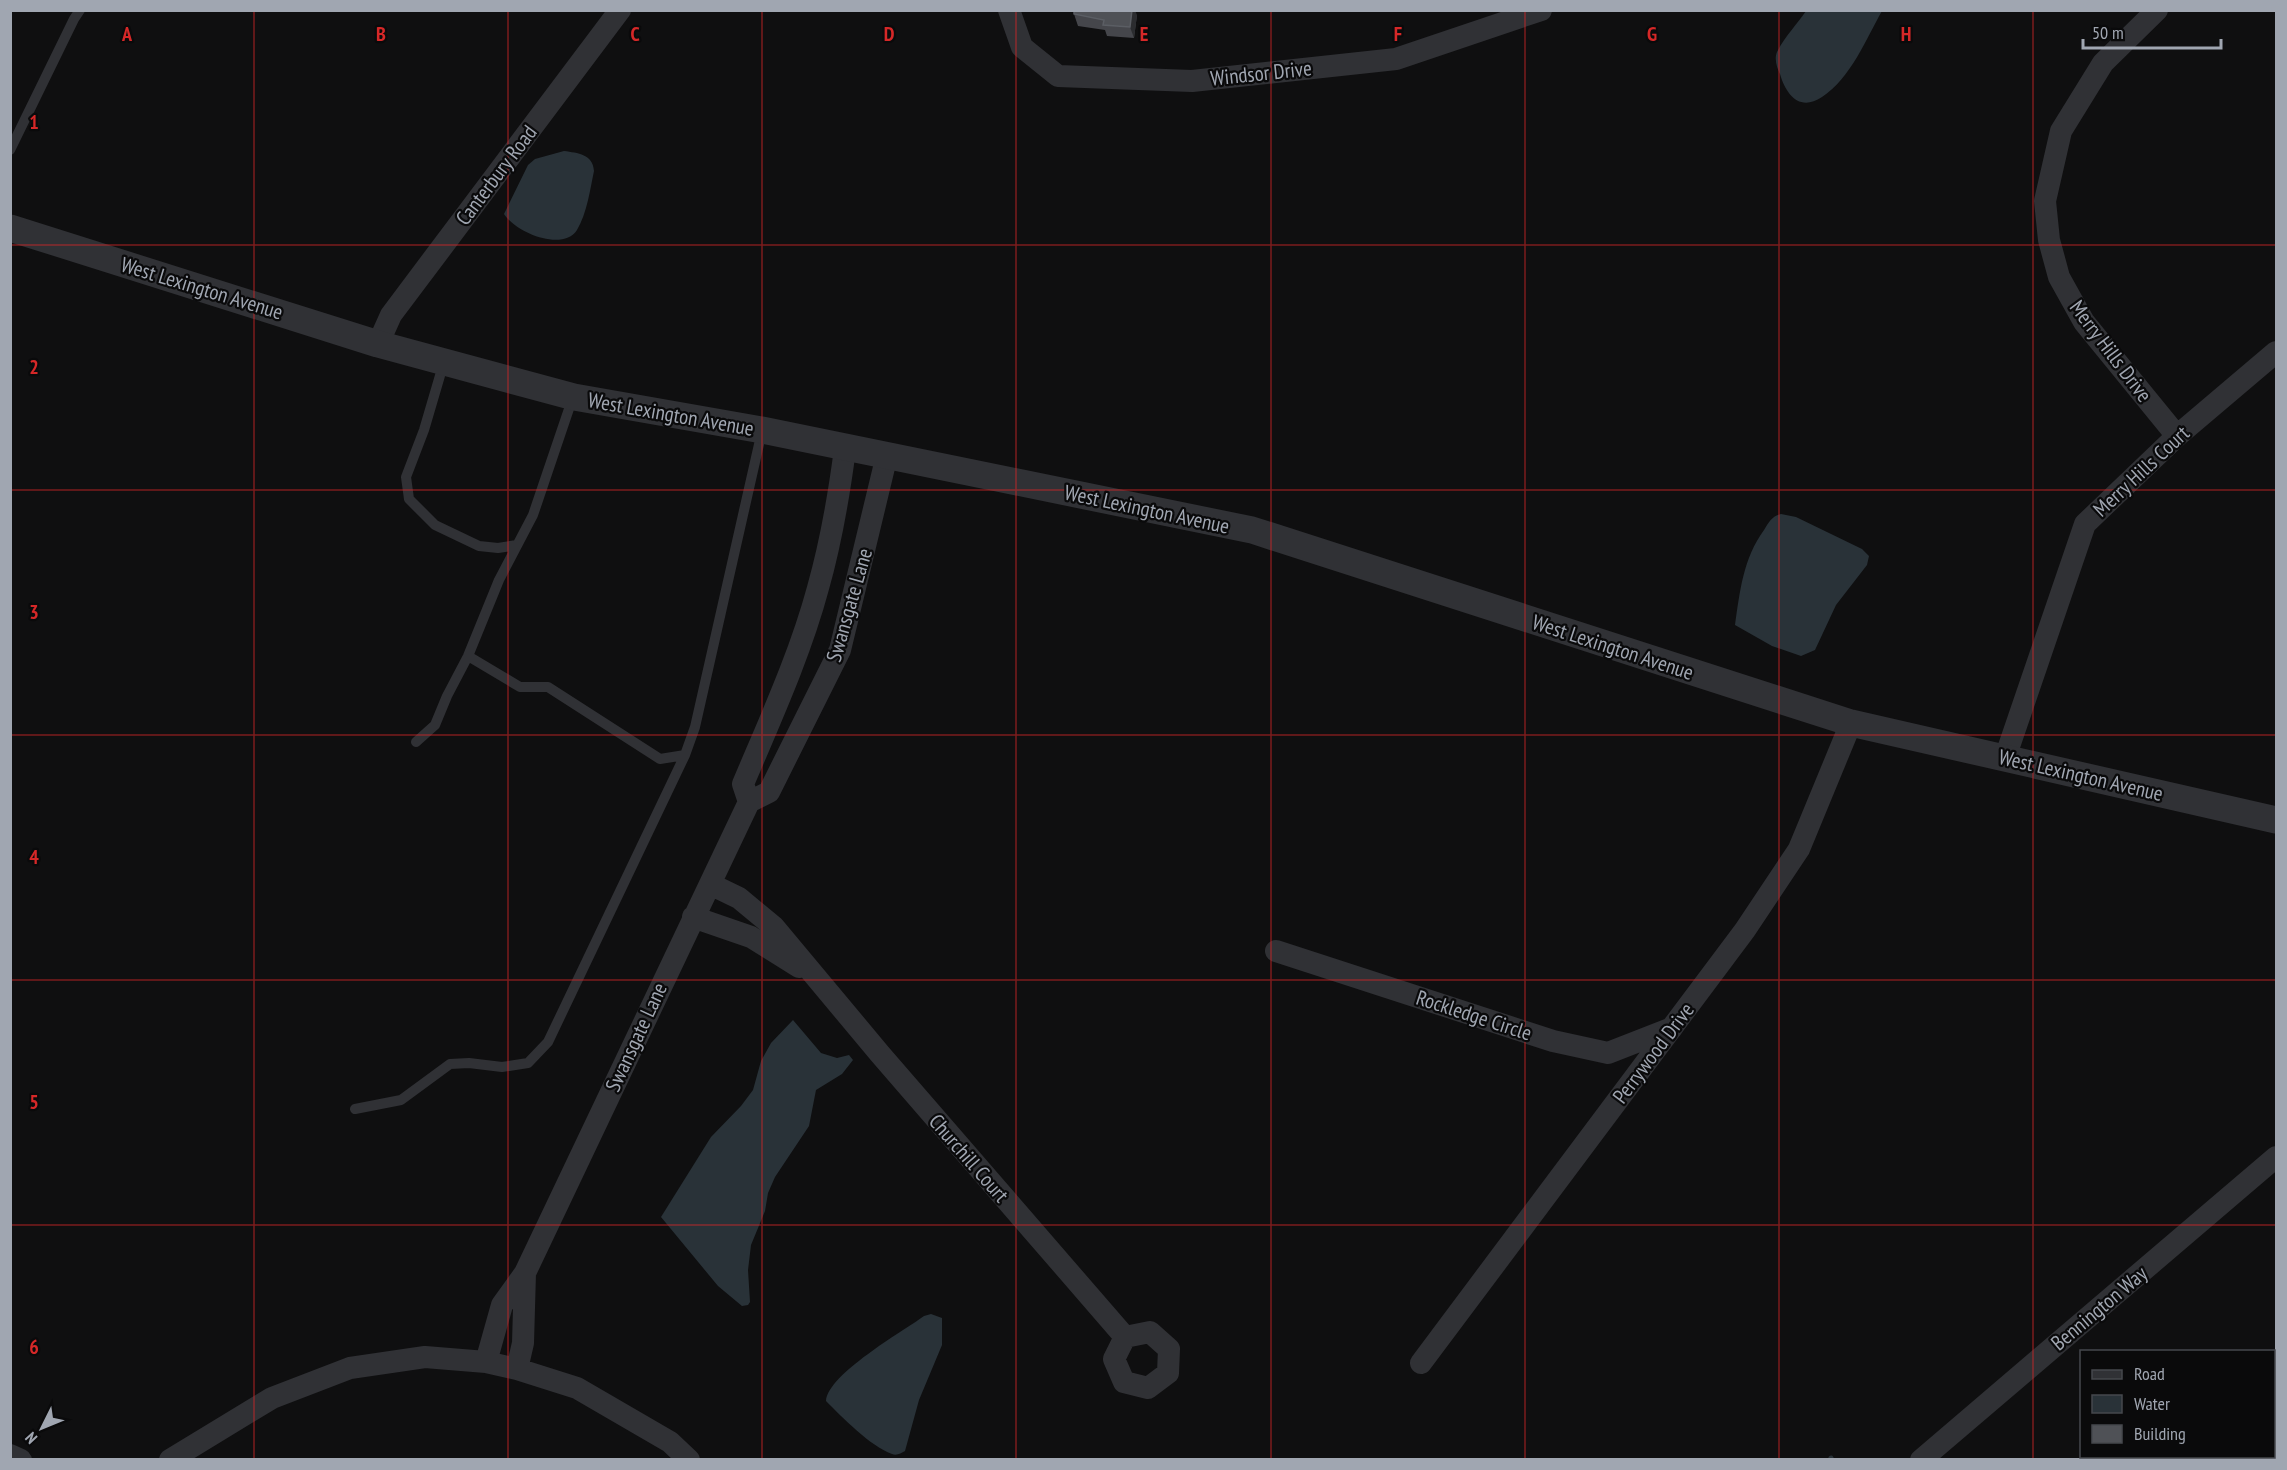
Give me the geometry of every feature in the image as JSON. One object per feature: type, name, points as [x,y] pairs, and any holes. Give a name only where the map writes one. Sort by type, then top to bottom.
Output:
[{"type":"street","name":"Canterbury Road","points":[[378,344],[391,315],[620,10]]},
{"type":"street","name":"Windsor Drive","points":[[1009,10],[1022,47],[1058,76],[1192,81],[1396,59],[1540,10]]},
{"type":"street","name":"Merry Hills Drive","points":[[2157,10],[2103,63],[2061,131],[2045,201],[2049,240],[2059,277],[2084,322],[2177,436]]},
{"type":"street","name":"West Lexington Avenue","points":[[10,228],[378,344],[574,397],[762,430],[845,449],[887,455],[1252,530],[1851,723],[2277,820]]},
{"type":"street","name":"Merry Hills Court","points":[[2005,758],[2085,524],[2177,436],[2277,352]]},
{"type":"street","name":"Swansgate Lane","points":[[748,802],[743,784],[786,682],[818,589],[836,508],[845,449]]},
{"type":"street","name":"Swansgate Lane","points":[[486,1362],[502,1305],[525,1273],[748,802],[769,792],[840,650],[887,455]]},
{"type":"street","name":"Perrywood Drive","points":[[1421,1363],[1745,930],[1799,849],[1851,723]]},
{"type":"street","name":"Churchill Court","points":[[710,884],[739,898],[774,927],[935,1118],[1125,1337]]},
{"type":"street","name":"Churchill Court","points":[[693,917],[751,937],[816,977]]},
{"type":"street","name":"Rockledge Circle","points":[[1276,951],[1553,1041],[1608,1053],[1672,1028]]},
{"type":"street","name":"Bennington Way","points":[[1921,1460],[2277,1157]]},
{"type":"street","name":"Swansgate Lane","points":[[516,1369],[523,1343],[525,1273]]},
{"type":"street","points":[[170,1460],[272,1398],[350,1368],[425,1358],[486,1362],[577,1388],[669,1442],[689,1460]]},
{"type":"street","points":[[10,1455],[21,1460]]},
{"type":"lane","points":[[10,150],[80,10]]},
{"type":"lane","points":[[444,361],[424,430],[406,477],[409,499],[435,525],[479,546],[498,548],[517,545]]},
{"type":"lane","points":[[416,742],[435,725],[468,656],[499,580],[532,515],[574,397]]},
{"type":"lane","points":[[355,1109],[401,1100],[450,1064],[469,1063],[502,1067],[528,1063],[548,1042],[685,755],[697,715],[762,430]]},
{"type":"lane","points":[[468,656],[520,687],[548,687],[660,759],[685,755]]},
{"type":"water","points":[[1806,11],[1882,11],[1850,69],[1822,97],[1807,103],[1795,99],[1786,89],[1776,63],[1777,52]]},
{"type":"water","points":[[564,151],[584,155],[591,161],[594,171],[586,209],[577,230],[570,236],[551,240],[518,228],[504,214],[528,165],[535,159]]},
{"type":"water","points":[[1781,514],[1796,517],[1862,549],[1869,556],[1867,565],[1836,605],[1815,650],[1801,656],[1772,646],[1735,625],[1751,552],[1769,522]]},
{"type":"water","points":[[793,1020],[821,1053],[837,1058],[849,1055],[853,1060],[842,1074],[816,1090],[809,1126],[775,1177],[768,1193],[765,1211],[751,1245],[748,1270],[750,1302],[742,1306],[718,1286],[661,1217],[711,1137],[753,1090],[761,1061],[771,1043]]},
{"type":"water","points":[[931,1314],[942,1318],[942,1345],[919,1400],[905,1451],[894,1455],[866,1438],[826,1401],[830,1390],[852,1366],[924,1316]]},
{"type":"building","points":[[1074,10],[1132,10],[1130,27],[1103,25],[1104,20],[1074,14]]}]
